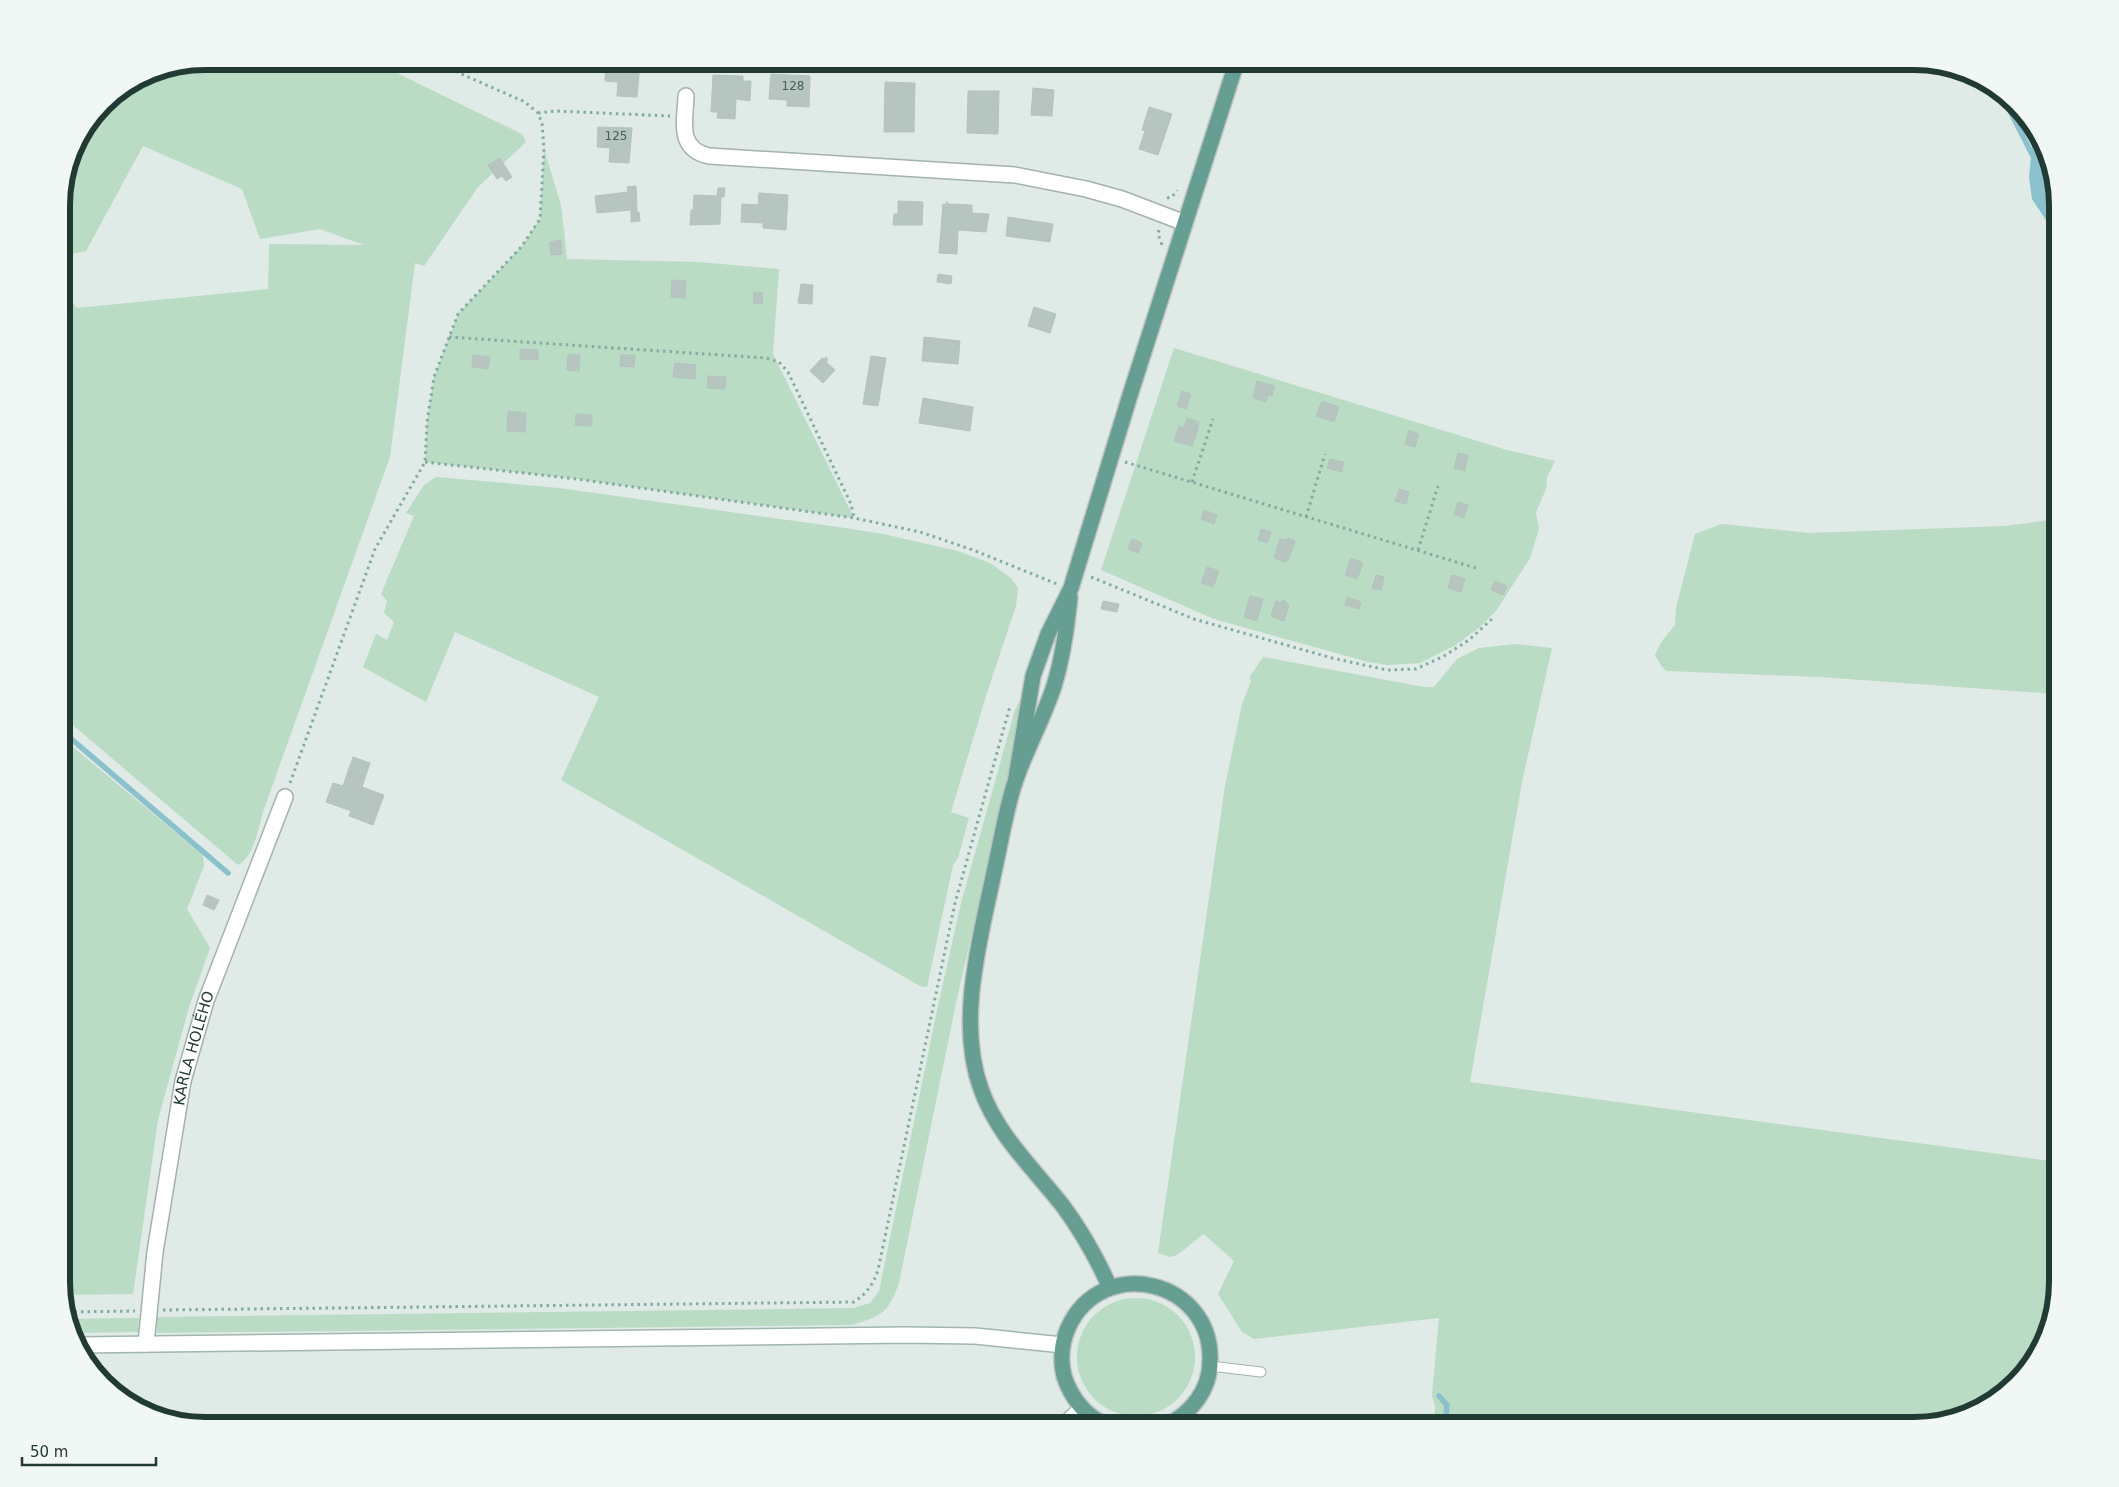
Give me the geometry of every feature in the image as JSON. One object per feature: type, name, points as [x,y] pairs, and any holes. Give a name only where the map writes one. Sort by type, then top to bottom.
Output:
[{"type":"main road","points":[[1110,1288],[1089,1244],[1076,1224],[997,1122],[981,1090],[972,1056],[970,1020],[977,957],[1015,783],[1033,676],[1064,586],[1076,571],[1233,70]]},
{"type":"main road","points":[[1015,783],[1058,674],[1067,625],[1064,586]]},
{"type":"main road","points":[[1092,1417],[1082,1408],[1070,1391],[1065,1379],[1062,1359],[1067,1330],[1079,1310],[1096,1295],[1110,1288],[1132,1283],[1148,1284],[1162,1288],[1182,1299],[1197,1314],[1204,1326],[1210,1346],[1210,1366],[1207,1380],[1197,1400],[1180,1417]]},
{"type":"street","points":[[686,96],[686,140],[692,149],[700,154],[1015,176],[1095,192],[1185,223]]},
{"type":"street","name":"KARLA HOLÉHO","points":[[146,1344],[155,1252],[183,1081],[206,1001],[285,797]]},
{"type":"street","points":[[85,1345],[926,1336],[1011,1338],[1063,1345]]},
{"type":"street","points":[[1072,1417],[1082,1408]]},
{"type":"lane","points":[[1210,1366],[1261,1372]]},
{"type":"path","points":[[285,797],[375,549],[425,462],[426,422],[434,377],[458,314],[522,246],[540,219],[544,149],[542,124],[538,113],[525,102],[452,70]]},
{"type":"path","points":[[538,113],[555,111],[685,117]]},
{"type":"path","points":[[1164,198],[1172,197],[1180,184]]},
{"type":"path","points":[[449,337],[766,358],[778,362],[788,372],[851,504],[854,518]]},
{"type":"path","points":[[1192,482],[1212,419]]},
{"type":"path","points":[[1306,517],[1325,454]]},
{"type":"path","points":[[1110,458],[1476,568]]},
{"type":"path","points":[[425,462],[577,479],[854,518],[920,532],[973,550],[1064,586]]},
{"type":"path","points":[[1418,550],[1438,486]]},
{"type":"path","points":[[1076,571],[1194,619],[1306,651],[1387,670],[1416,669],[1444,656],[1469,640],[1493,618]]},
{"type":"path","points":[[1054,593],[1064,586]]},
{"type":"path","points":[[74,1312],[854,1302],[866,1294],[874,1283],[878,1270],[955,903],[1013,697]]},
{"type":"green space","points":[[205,70],[390,70],[522,134],[526,142],[478,187],[424,266],[415,263],[390,457],[264,809],[255,840],[244,861],[238,865],[70,723],[70,300],[77,308],[268,289],[269,244],[364,245],[320,229],[260,239],[242,189],[143,146],[86,251],[70,254],[70,196],[80,153],[88,137],[109,109],[137,88],[161,77],[187,71]]},
{"type":"green space","points":[[544,149],[561,205],[567,259],[699,262],[779,269],[773,354],[854,518],[577,479],[425,462],[427,422],[434,377],[458,314],[522,246],[540,219]]},
{"type":"green space","points":[[1174,348],[1507,450],[1555,461],[1547,477],[1546,489],[1536,512],[1539,529],[1530,558],[1496,611],[1481,626],[1456,645],[1420,663],[1388,665],[1368,662],[1214,619],[1101,570]]},
{"type":"green space","points":[[436,477],[559,488],[883,534],[958,551],[990,563],[1011,578],[1018,588],[1016,606],[986,696],[951,812],[969,818],[958,858],[953,865],[927,987],[920,986],[561,780],[599,697],[455,632],[426,702],[363,667],[376,634],[387,640],[394,622],[384,613],[387,601],[381,594],[414,516],[406,513],[424,485]]},
{"type":"green space","points":[[2049,520],[2049,694],[1820,677],[1667,671],[1662,667],[1655,655],[1662,641],[1675,625],[1676,608],[1695,534],[1721,524],[1809,533],[2005,526]]},
{"type":"green space","points":[[1514,644],[1552,648],[1522,782],[1470,1082],[2049,1161],[2049,1291],[2042,1326],[2035,1342],[2016,1371],[1989,1394],[1958,1410],[1923,1417],[1434,1417],[1435,1406],[1432,1396],[1439,1318],[1254,1339],[1242,1332],[1218,1294],[1234,1261],[1204,1234],[1174,1256],[1170,1257],[1158,1253],[1225,786],[1242,704],[1251,681],[1249,678],[1263,657],[1424,687],[1434,687],[1457,659],[1479,648]]},
{"type":"green space","points":[[1021,698],[1012,756],[956,1003],[899,1283],[891,1301],[883,1312],[852,1325],[157,1333],[157,1317],[854,1308],[870,1303],[879,1291],[961,903],[1015,710]]},
{"type":"green space","points":[[70,745],[203,855],[204,866],[187,909],[210,948],[189,1007],[158,1120],[133,1294],[71,1295],[70,1291]]},
{"type":"green space","points":[[1136,1298],[1158,1303],[1178,1315],[1190,1335],[1195,1357],[1190,1379],[1178,1399],[1158,1411],[1136,1416],[1114,1411],[1094,1399],[1082,1379],[1077,1357],[1082,1335],[1094,1315],[1114,1303]]},
{"type":"green space","points":[[139,1318],[138,1332],[80,1333],[76,1319]]},
{"type":"water","points":[[2032,147],[2040,156],[2048,187],[2049,224],[2032,199],[2029,177]]},
{"type":"building","points":[[606,70],[639,70],[637,97],[617,96],[618,82],[605,81]]},
{"type":"building","points":[[771,74],[810,76],[809,107],[787,106],[787,100],[769,99]]},
{"type":"building","points":[[713,75],[743,76],[743,81],[751,81],[750,101],[736,99],[735,119],[717,118],[718,112],[711,112]]},
{"type":"building","points":[[885,82],[915,83],[914,132],[884,132]]},
{"type":"building","points":[[1033,88],[1054,90],[1052,116],[1031,115]]},
{"type":"building","points":[[968,91],[999,91],[998,134],[967,133]]},
{"type":"building","points":[[1149,107],[1172,114],[1158,155],[1139,149],[1145,131],[1142,130]]},
{"type":"building","points":[[598,127],[632,128],[629,163],[609,162],[610,148],[597,147]]},
{"type":"building","points":[[500,158],[512,177],[506,181],[502,176],[497,179],[488,165]]},
{"type":"building","points":[[636,186],[637,212],[639,212],[640,221],[631,222],[631,210],[597,213],[595,196],[628,192],[627,187]]},
{"type":"building","points":[[718,188],[725,188],[724,197],[721,197],[720,224],[690,225],[694,195],[717,196]]},
{"type":"building","points":[[759,193],[788,195],[786,230],[763,228],[763,223],[741,222],[742,204],[758,205]]},
{"type":"building","points":[[898,201],[923,202],[922,225],[893,225],[894,214],[898,214]]},
{"type":"building","points":[[947,201],[948,204],[972,205],[972,213],[989,214],[986,232],[958,230],[957,254],[939,253],[943,204],[947,204]]},
{"type":"building","points":[[1008,217],[1053,224],[1050,242],[1006,236]]},
{"type":"building","points":[[561,240],[562,254],[551,255],[550,242]]},
{"type":"building","points":[[938,274],[952,276],[951,284],[937,282]]},
{"type":"building","points":[[672,280],[686,281],[685,298],[671,297]]},
{"type":"building","points":[[801,284],[813,285],[812,304],[798,303]]},
{"type":"building","points":[[754,292],[763,293],[762,304],[753,303]]},
{"type":"building","points":[[1034,307],[1056,314],[1050,333],[1028,326]]},
{"type":"building","points":[[924,337],[960,341],[958,364],[922,361]]},
{"type":"building","points":[[520,349],[538,350],[538,360],[520,359]]},
{"type":"building","points":[[568,354],[580,355],[579,371],[567,370]]},
{"type":"building","points":[[473,355],[490,357],[488,369],[472,367]]},
{"type":"building","points":[[621,355],[635,355],[634,367],[620,366]]},
{"type":"building","points":[[871,356],[886,358],[878,406],[863,404]]},
{"type":"building","points":[[826,357],[828,360],[826,362],[835,370],[823,383],[810,371],[822,358]]},
{"type":"building","points":[[675,363],[696,365],[695,379],[673,377]]},
{"type":"building","points":[[708,376],[726,377],[725,389],[707,388]]},
{"type":"building","points":[[1257,381],[1275,386],[1272,396],[1268,395],[1266,402],[1253,398]]},
{"type":"building","points":[[1182,391],[1191,394],[1186,409],[1177,406]]},
{"type":"building","points":[[923,398],[973,407],[970,431],[919,423]]},
{"type":"building","points":[[1322,401],[1339,407],[1334,422],[1316,416]]},
{"type":"building","points":[[508,411],[526,413],[525,432],[507,431]]},
{"type":"building","points":[[576,414],[592,415],[592,426],[575,425]]},
{"type":"building","points":[[1187,418],[1199,422],[1197,432],[1184,428]]},
{"type":"building","points":[[1179,426],[1197,432],[1192,446],[1174,441]]},
{"type":"building","points":[[1409,430],[1419,434],[1415,447],[1405,444]]},
{"type":"building","points":[[1458,453],[1468,455],[1465,471],[1454,468]]},
{"type":"building","points":[[1330,459],[1344,462],[1342,472],[1327,468]]},
{"type":"building","points":[[1399,489],[1409,492],[1406,504],[1395,501]]},
{"type":"building","points":[[1458,502],[1468,505],[1464,518],[1454,514]]},
{"type":"building","points":[[1204,510],[1217,515],[1214,524],[1201,519]]},
{"type":"building","points":[[1261,529],[1271,532],[1267,543],[1258,540]]},
{"type":"building","points":[[1288,538],[1294,540],[1295,543],[1288,560],[1285,562],[1274,558],[1280,539]]},
{"type":"building","points":[[1132,539],[1142,543],[1138,553],[1128,549]]},
{"type":"building","points":[[1351,558],[1363,563],[1357,579],[1345,575]]},
{"type":"building","points":[[1207,567],[1219,571],[1213,587],[1201,583]]},
{"type":"building","points":[[1376,575],[1384,577],[1381,590],[1372,588]]},
{"type":"building","points":[[1452,575],[1465,579],[1461,592],[1448,588]]},
{"type":"building","points":[[1495,581],[1507,586],[1503,595],[1491,590]]},
{"type":"building","points":[[1250,596],[1263,599],[1257,621],[1244,617]]},
{"type":"building","points":[[1347,597],[1361,602],[1359,609],[1345,605]]},
{"type":"building","points":[[1283,600],[1289,605],[1284,621],[1271,616],[1276,601],[1282,603]]},
{"type":"building","points":[[1103,601],[1119,604],[1117,612],[1101,609]]},
{"type":"building","points":[[353,757],[370,763],[362,787],[384,795],[373,825],[349,816],[351,811],[326,802],[333,783],[343,786]]},
{"type":"building","points":[[207,895],[219,900],[214,910],[203,905]]},
{"type":"waterway","points":[[2009,109],[2034,158]]},
{"type":"waterway","points":[[70,738],[228,873]]},
{"type":"waterway","points":[[1439,1396],[1447,1405],[1446,1417]]}]
